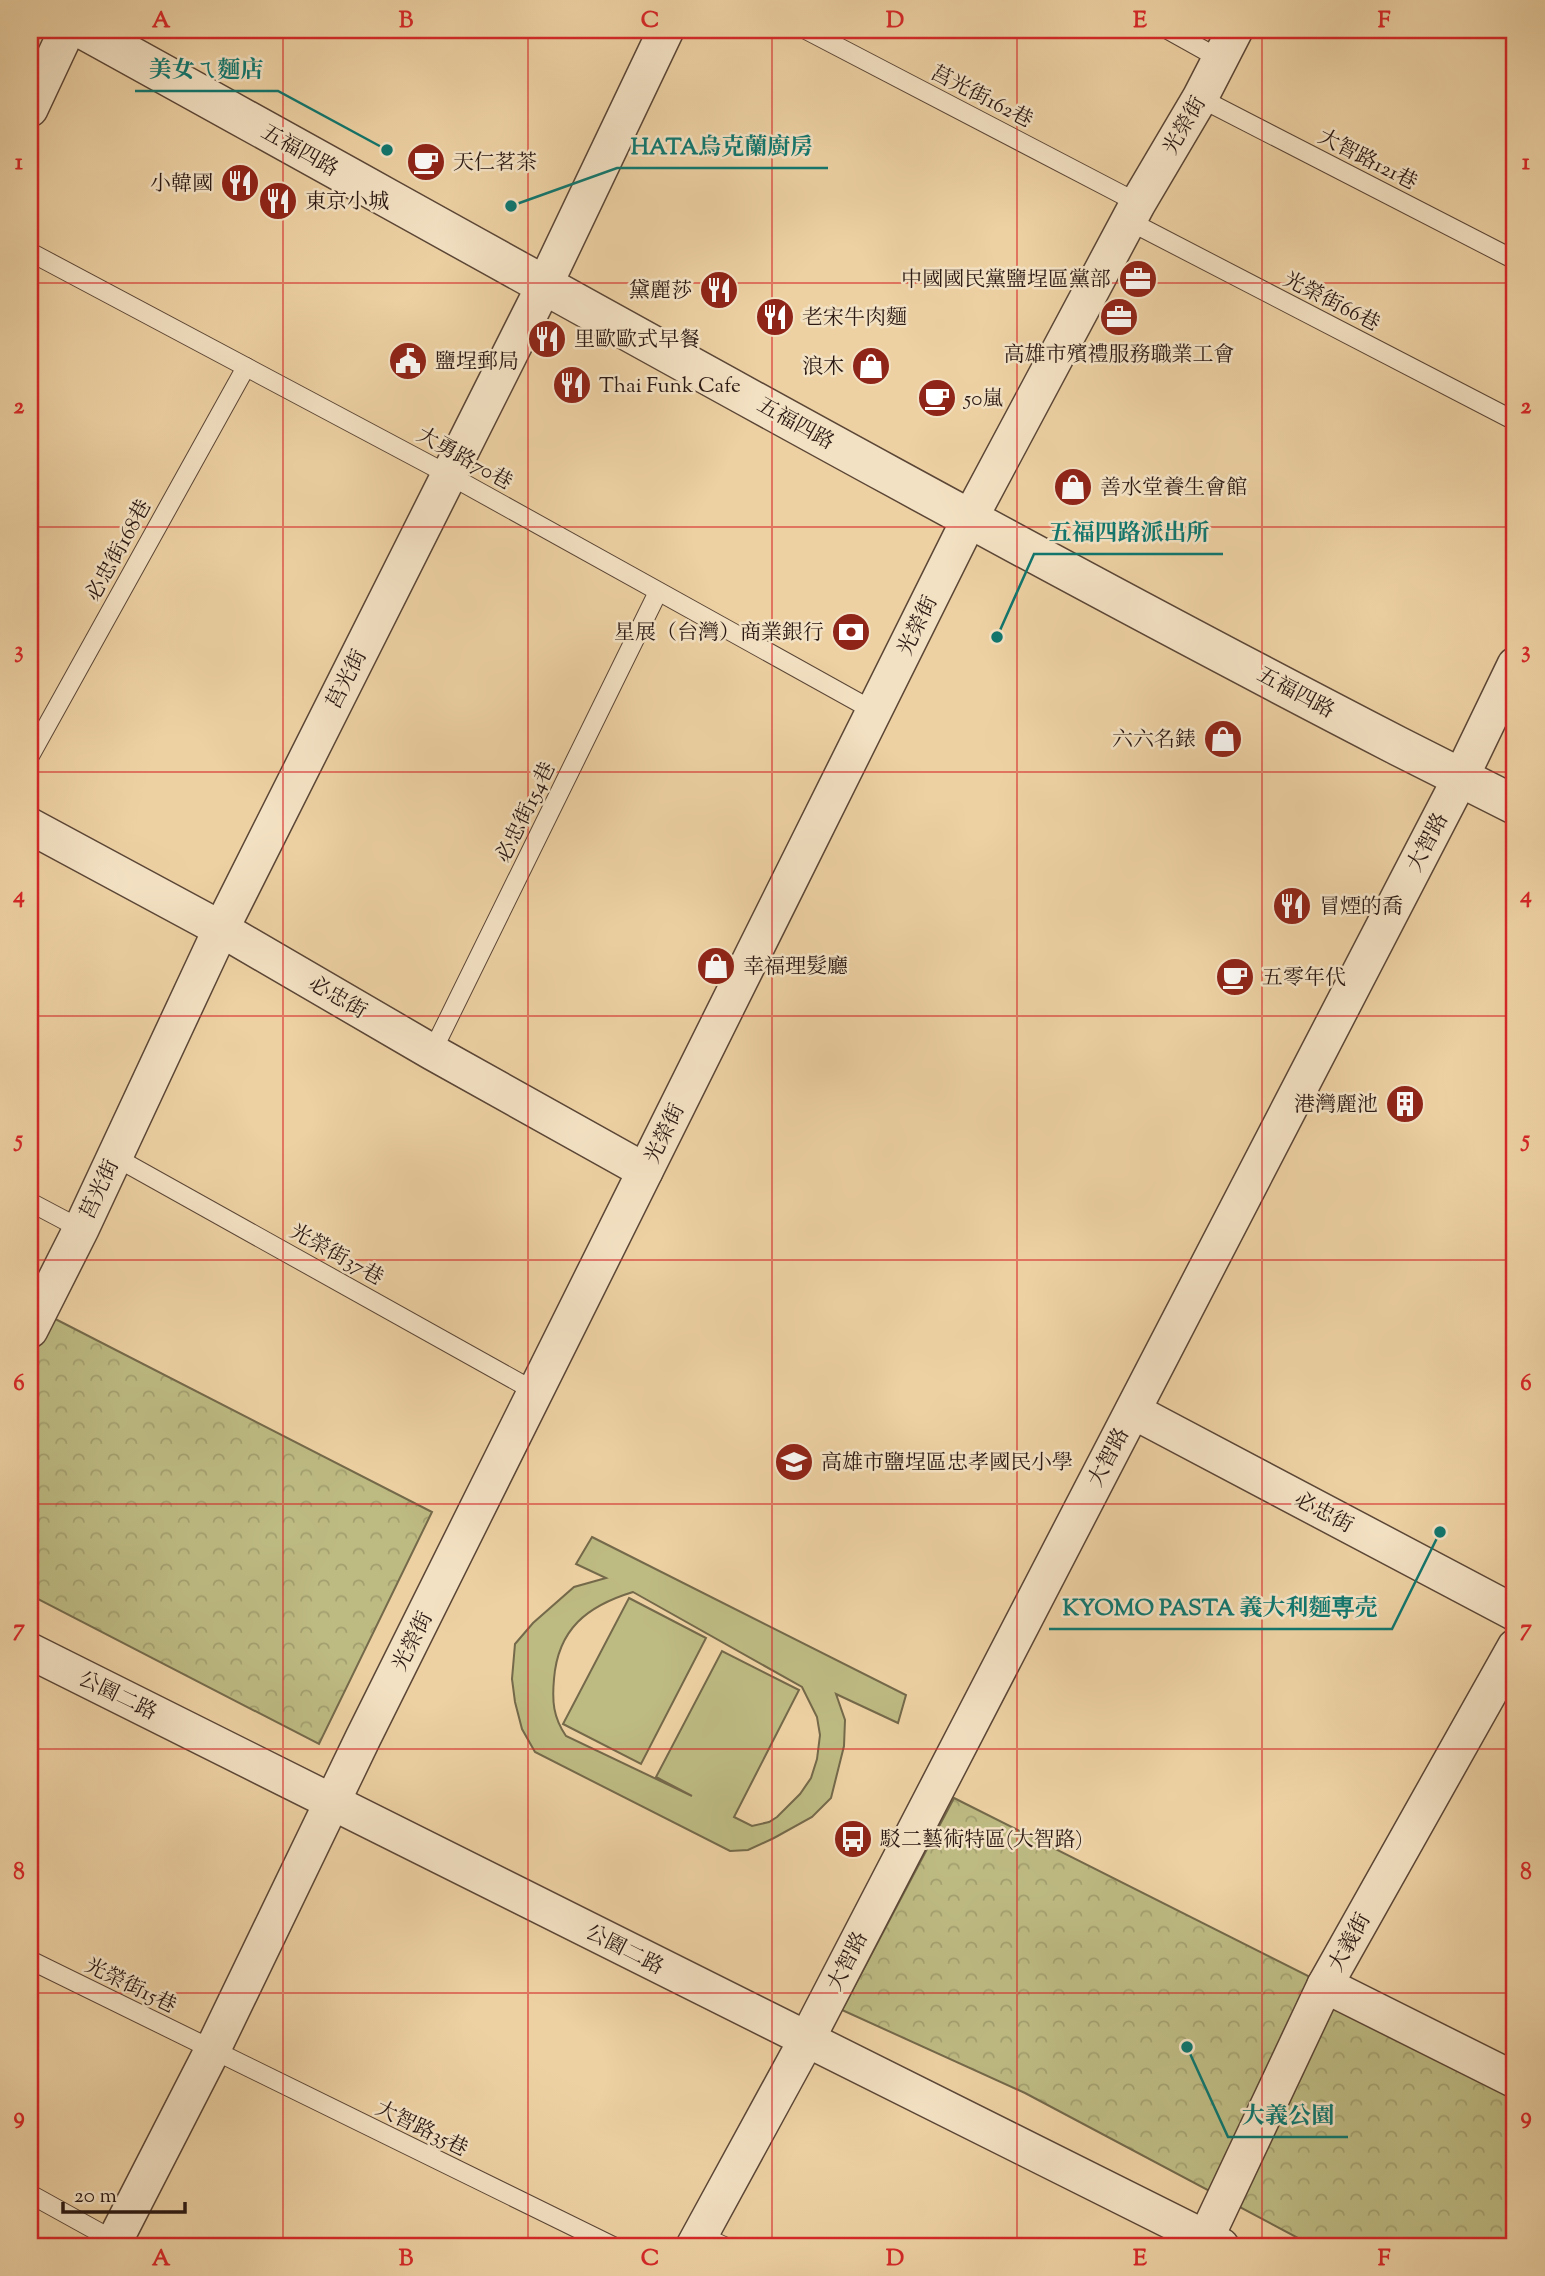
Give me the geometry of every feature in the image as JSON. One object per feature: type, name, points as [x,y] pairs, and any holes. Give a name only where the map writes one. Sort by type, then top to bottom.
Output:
[{"type":"street","points":[[30,109],[67,30]]},
{"type":"street","name":"五福四路","points":[[84,30],[544,286],[970,518],[1393,744],[1515,805]]},
{"type":"street","name":"莒光街","points":[[30,1330],[81,1229],[221,929],[544,286],[666,30]]},
{"type":"street","name":"光榮街","points":[[113,2244],[212,2051],[332,1802],[970,518],[1133,212],[1228,45]]},
{"type":"street","name":"大智路","points":[[706,2242],[807,2039],[1461,777],[1515,665]]},
{"type":"street","name":"必忠街","points":[[30,826],[221,929],[432,1052],[645,1171]]},
{"type":"street","name":"必忠街","points":[[1132,1411],[1515,1613]]},
{"type":"street","name":"大義街","points":[[1210,2244],[1325,1984],[1515,1647]]},
{"type":"street","name":"公園二路","points":[[30,1651],[807,2039],[1210,2244]]},
{"type":"street","points":[[1325,1984],[1515,2080]]},
{"type":"lane","name":"莒光街162巷","points":[[806,30],[1133,212]]},
{"type":"lane","points":[[1168,30],[1228,45]]},
{"type":"lane","name":"大智路121巷","points":[[1200,98],[1515,260]]},
{"type":"lane","name":"光榮街66巷","points":[[1133,212],[1515,421]]},
{"type":"lane","name":"大勇路70巷","points":[[30,251],[449,475],[874,711]]},
{"type":"lane","name":"必忠街168巷","points":[[30,756],[246,367]]},
{"type":"lane","name":"必忠街154巷","points":[[432,1052],[658,592]]},
{"type":"lane","name":"光榮街37巷","points":[[115,1157],[536,1392]]},
{"type":"lane","points":[[30,1202],[81,1229]]},
{"type":"lane","name":"光榮街15巷","points":[[30,1960],[212,2051]]},
{"type":"lane","name":"大智路35巷","points":[[212,2051],[613,2246]]},
{"type":"lane","points":[[30,2194],[113,2244]]},
{"type":"green space","points":[[30,1306],[432,1512],[319,1744],[30,1595]]},
{"type":"green space","points":[[592,1537],[906,1695],[898,1723],[836,1694],[845,1720],[844,1746],[831,1798],[812,1817],[774,1838],[748,1850],[730,1851],[535,1752],[522,1729],[512,1679],[515,1644],[533,1623],[574,1587],[606,1578],[576,1564]],"holes":[[[633,1592],[802,1687],[817,1717],[820,1735],[811,1778],[800,1794],[777,1817],[752,1826],[734,1817],[799,1690],[722,1651],[656,1777],[692,1796],[566,1736],[558,1722],[553,1702],[557,1661],[569,1633],[589,1612]]]},
{"type":"green space","points":[[629,1598],[706,1638],[641,1764],[563,1724]]},
{"type":"green space","points":[[954,1798],[1515,2080],[1515,2246],[1313,2246],[1025,2093],[842,2010]]},
{"type":"place","name":"美女ㄟ麵店","points":[[387,150]]},
{"type":"place","name":"天仁茗茶","points":[[426,162]]},
{"type":"place","name":"小韓國","points":[[240,183]]},
{"type":"place","name":"東京小城","points":[[278,201]]},
{"type":"place","name":"HATA烏克蘭廚房","points":[[511,206]]},
{"type":"place","name":"中國國民黨鹽埕區黨部","points":[[1138,279]]},
{"type":"place","name":"黛麗莎","points":[[719,290]]},
{"type":"place","name":"老宋牛肉麵","points":[[775,317]]},
{"type":"place","name":"高雄市殯禮服務職業工會","points":[[1119,317]]},
{"type":"place","name":"里歐歐式早餐","points":[[547,339]]},
{"type":"place","name":"鹽埕郵局","points":[[408,361]]},
{"type":"place","name":"浪木","points":[[871,366]]},
{"type":"place","name":"Thai Funk Cafe","points":[[572,385]]},
{"type":"place","name":"50嵐","points":[[937,398]]},
{"type":"place","name":"善水堂養生會館","points":[[1073,487]]},
{"type":"place","name":"星展（台灣）商業銀行","points":[[851,632]]},
{"type":"place","name":"五福四路派出所","points":[[997,637]]},
{"type":"place","name":"六六名錶","points":[[1223,739]]},
{"type":"place","name":"冒煙的喬","points":[[1292,906]]},
{"type":"place","name":"幸福理髮廳","points":[[716,966]]},
{"type":"place","name":"五零年代","points":[[1235,977]]},
{"type":"place","name":"港灣麗池","points":[[1405,1104]]},
{"type":"place","name":"高雄市鹽埕區忠孝國民小學","points":[[794,1462]]},
{"type":"place","name":"KYOMO PASTA 義大利麵専売","points":[[1440,1532]]},
{"type":"place","name":"駁二藝術特區(大智路)","points":[[853,1839]]},
{"type":"place","name":"大義公園","points":[[1187,2047]]}]
